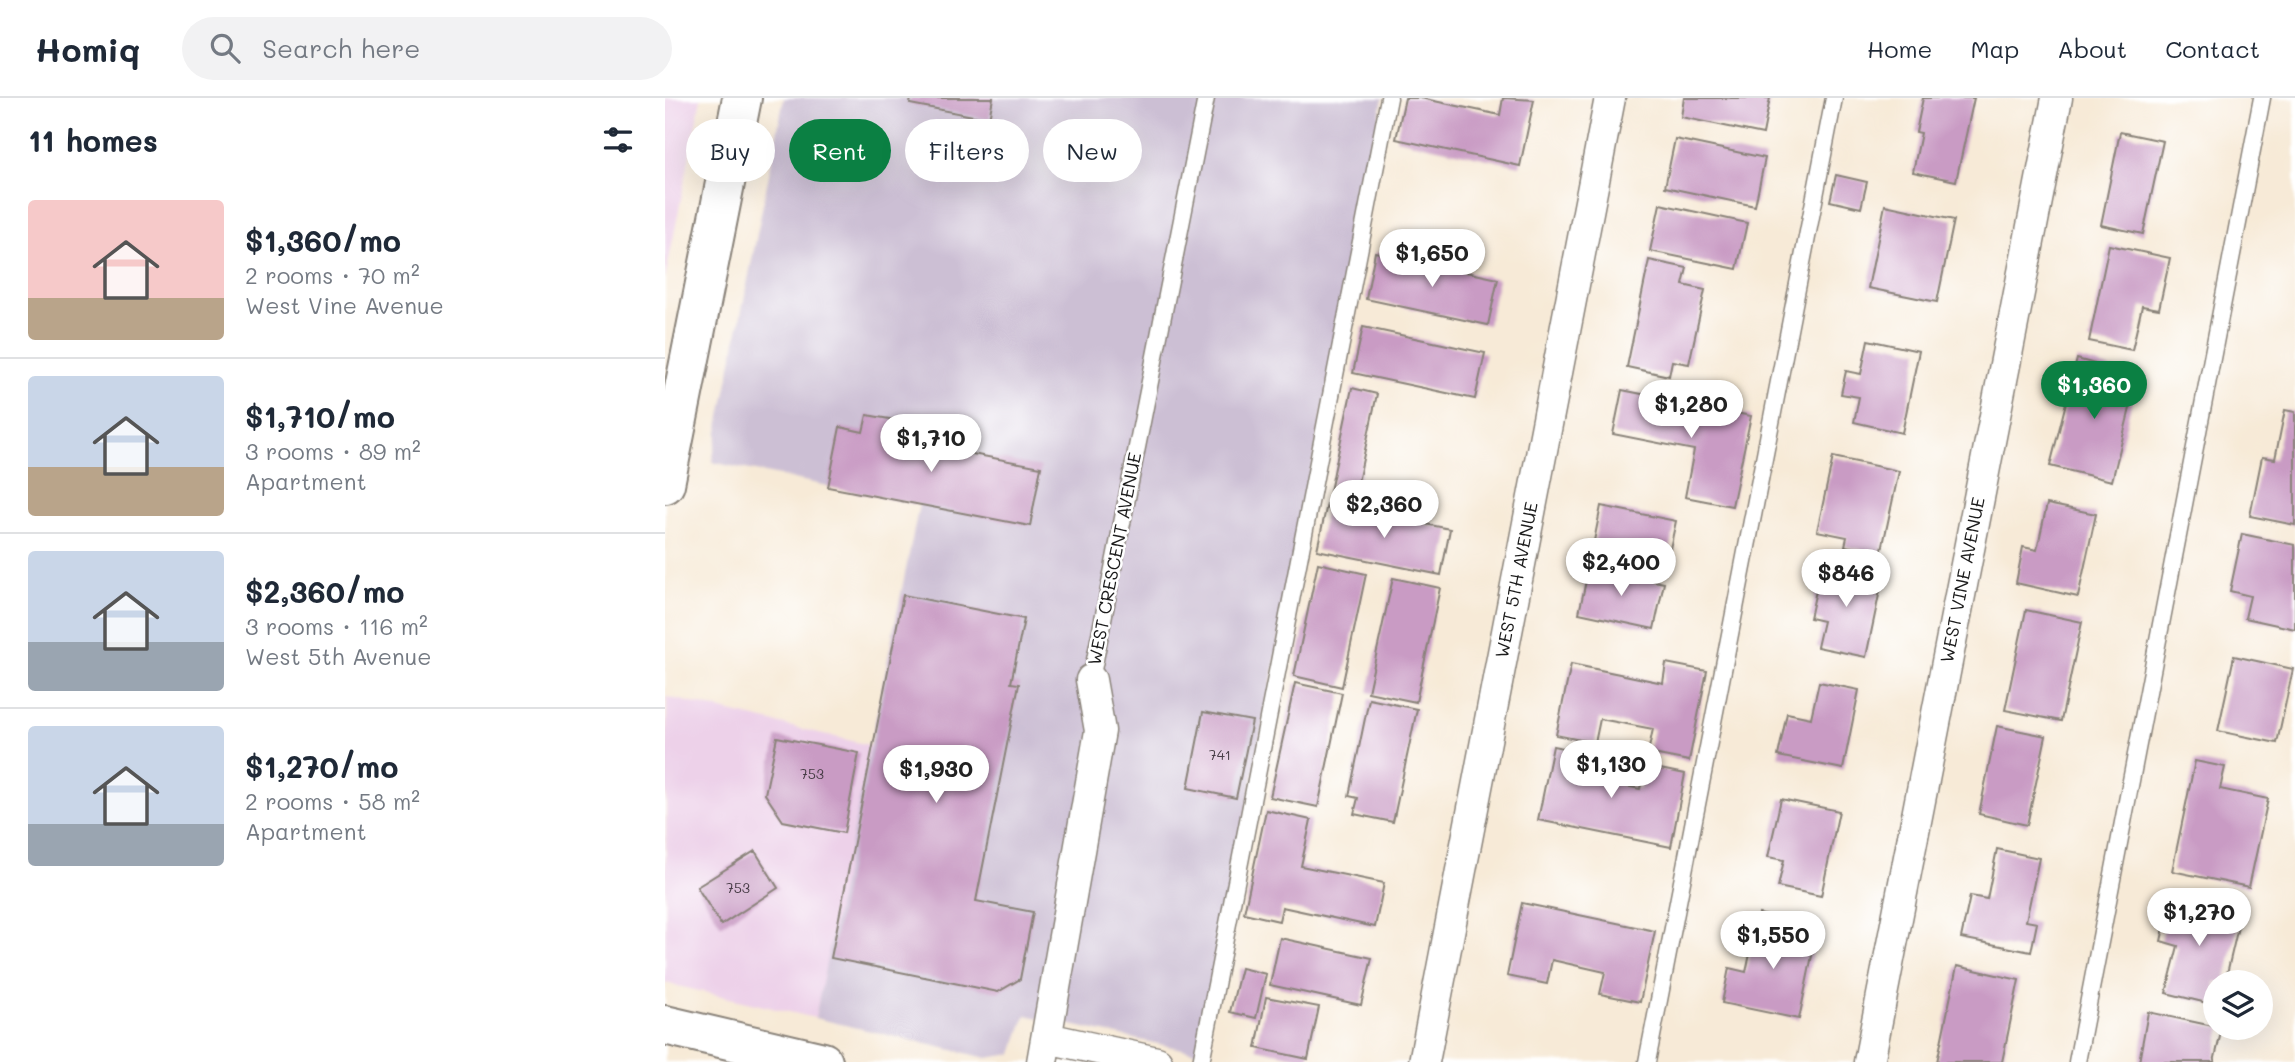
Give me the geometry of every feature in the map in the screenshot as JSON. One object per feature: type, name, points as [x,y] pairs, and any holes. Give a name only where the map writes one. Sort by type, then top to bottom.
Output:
[{"type":"main road","points":[[665,484],[742,98]]},
{"type":"main road","points":[[665,1025],[823,1062]]},
{"type":"street","name":"WEST 5TH AVENUE","points":[[1424,1062],[1610,98]]},
{"type":"street","name":"WEST VINE AVENUE","points":[[1869,1062],[2057,98]]},
{"type":"street","name":"WEST CRESCENT AVENUE","points":[[1045,1050],[1100,731],[1091,680]]},
{"type":"street","points":[[1045,1050],[1157,1062]]},
{"type":"lane","name":"WEST CRESCENT AVENUE","points":[[1091,680],[1206,98]]},
{"type":"lane","points":[[1201,1062],[1389,98]]},
{"type":"lane","points":[[1647,1062],[1834,98]]},
{"type":"lane","points":[[2077,1062],[2262,98]]},
{"type":"shaded area","points":[[665,98],[701,98],[697,119],[686,119],[686,174],[665,280]]},
{"type":"shaded area","points":[[784,98],[1383,98],[1200,1053],[1026,1015],[1012,1054],[987,1058],[815,1018],[919,505],[712,462],[767,182],[775,182],[775,144]]},
{"type":"shaded area","points":[[667,697],[873,746],[815,1018],[665,983]]},
{"type":"building","points":[[911,98],[993,98],[989,119],[910,104]]},
{"type":"building","points":[[1405,98],[1420,98],[1500,115],[1503,98],[1534,100],[1520,166],[1396,139]]},
{"type":"building","points":[[1684,98],[1770,98],[1763,134],[1681,117]]},
{"type":"building","points":[[1923,98],[1974,98],[1956,181],[1913,172],[1921,133],[1916,132]]},
{"type":"building","points":[[2120,132],[2163,141],[2143,234],[2101,225]]},
{"type":"building","points":[[1675,139],[1765,158],[1755,206],[1665,187]]},
{"type":"building","points":[[1836,175],[1867,182],[1861,208],[1830,201]]},
{"type":"building","points":[[1660,204],[1747,223],[1737,269],[1650,251]]},
{"type":"building","points":[[1885,205],[1954,220],[1937,302],[1868,288]]},
{"type":"building","points":[[2109,245],[2170,258],[2159,309],[2142,306],[2132,350],[2089,341]]},
{"type":"building","points":[[1375,252],[1498,279],[1488,325],[1366,299]]},
{"type":"building","points":[[1649,260],[1687,268],[1683,285],[1705,290],[1689,364],[1672,361],[1669,376],[1627,367]]},
{"type":"building","points":[[1363,327],[1485,353],[1475,399],[1353,373]]},
{"type":"building","points":[[1868,340],[1919,351],[1902,433],[1854,422],[1859,397],[1841,394],[1846,371],[1861,374]]},
{"type":"building","points":[[2077,359],[2138,376],[2112,481],[2050,466]]},
{"type":"building","points":[[1352,388],[1377,394],[1355,496],[1330,491]]},
{"type":"building","points":[[1622,390],[1751,416],[1732,506],[1685,497],[1694,450],[1613,434]]},
{"type":"building","points":[[2285,410],[2295,412],[2295,525],[2250,516],[2262,457],[2275,459]]},
{"type":"building","points":[[867,415],[912,423],[909,442],[1041,467],[1030,526],[828,487],[840,427],[863,432]]},
{"type":"building","points":[[1833,457],[1899,471],[1881,554],[1845,546],[1847,537],[1817,531]]},
{"type":"building","points":[[1327,504],[1450,529],[1441,575],[1317,550]]},
{"type":"building","points":[[2047,504],[2096,514],[2078,597],[2016,583],[2023,547],[2037,550]]},
{"type":"building","points":[[1601,506],[1676,521],[1666,567],[1592,551]]},
{"type":"building","points":[[2242,534],[2295,545],[2295,629],[2245,618],[2250,596],[2230,591]]},
{"type":"building","points":[[1318,563],[1366,574],[1342,687],[1294,676]]},
{"type":"building","points":[[1822,563],[1883,576],[1866,657],[1817,647],[1823,621],[1810,618]]},
{"type":"building","points":[[1589,567],[1664,583],[1654,629],[1579,613]]},
{"type":"building","points":[[1393,578],[1440,588],[1416,702],[1368,692]]},
{"type":"building","points":[[903,595],[1024,619],[1011,683],[1019,684],[976,901],[1033,912],[1020,979],[998,992],[831,958]]},
{"type":"building","points":[[2026,610],[2082,622],[2061,721],[2005,710]]},
{"type":"building","points":[[2234,656],[2293,669],[2277,743],[2218,731]]},
{"type":"building","points":[[1666,663],[1707,671],[1689,761],[1648,753],[1653,729],[1600,719],[1595,743],[1556,735],[1571,664],[1663,683]]},
{"type":"building","points":[[1819,682],[1859,690],[1843,769],[1778,756],[1787,713],[1811,718]]},
{"type":"building","points":[[1295,683],[1342,693],[1318,807],[1270,797]]},
{"type":"building","points":[[1369,699],[1417,709],[1393,822],[1354,814],[1358,798],[1349,796]]},
{"type":"building","points":[[1203,712],[1252,721],[1236,798],[1188,788]]},
{"type":"building","points":[[1997,726],[2046,736],[2027,825],[1979,814]]},
{"type":"building","points":[[777,737],[859,753],[844,833],[783,821],[765,794]]},
{"type":"building","points":[[1553,746],[1593,754],[1589,778],[1640,789],[1645,766],[1685,774],[1671,847],[1538,820]]},
{"type":"building","points":[[2195,761],[2225,767],[2220,789],[2268,799],[2249,887],[2172,871]]},
{"type":"building","points":[[1781,799],[1839,811],[1821,896],[1778,887],[1784,860],[1768,857]]},
{"type":"building","points":[[1266,810],[1311,820],[1301,866],[1384,883],[1375,927],[1282,907],[1279,921],[1244,913]]},
{"type":"building","points":[[1997,849],[2039,858],[2026,921],[2037,923],[2031,952],[1961,938],[1970,896],[1987,899]]},
{"type":"building","points":[[755,851],[778,888],[721,925],[697,887]]},
{"type":"building","points":[[2171,897],[2241,914],[2228,970],[2203,970],[2203,1002],[2166,993],[2178,946],[2161,941]]},
{"type":"building","points":[[1522,903],[1655,931],[1640,1002],[1600,994],[1605,972],[1552,960],[1547,984],[1507,976]]},
{"type":"building","points":[[1759,914],[1780,919],[1778,928],[1816,936],[1799,1019],[1722,1003],[1729,968],[1746,972]]},
{"type":"building","points":[[1280,938],[1372,958],[1361,1005],[1270,985]]},
{"type":"building","points":[[1957,966],[2019,980],[2002,1062],[1937,1062]]},
{"type":"building","points":[[1241,968],[1266,974],[1256,1018],[1230,1012]]},
{"type":"building","points":[[1266,997],[1319,1007],[1308,1059],[1256,1048]]},
{"type":"building","points":[[2148,1012],[2203,1024],[2203,1040],[2219,1040],[2214,1062],[2139,1062]]}]
